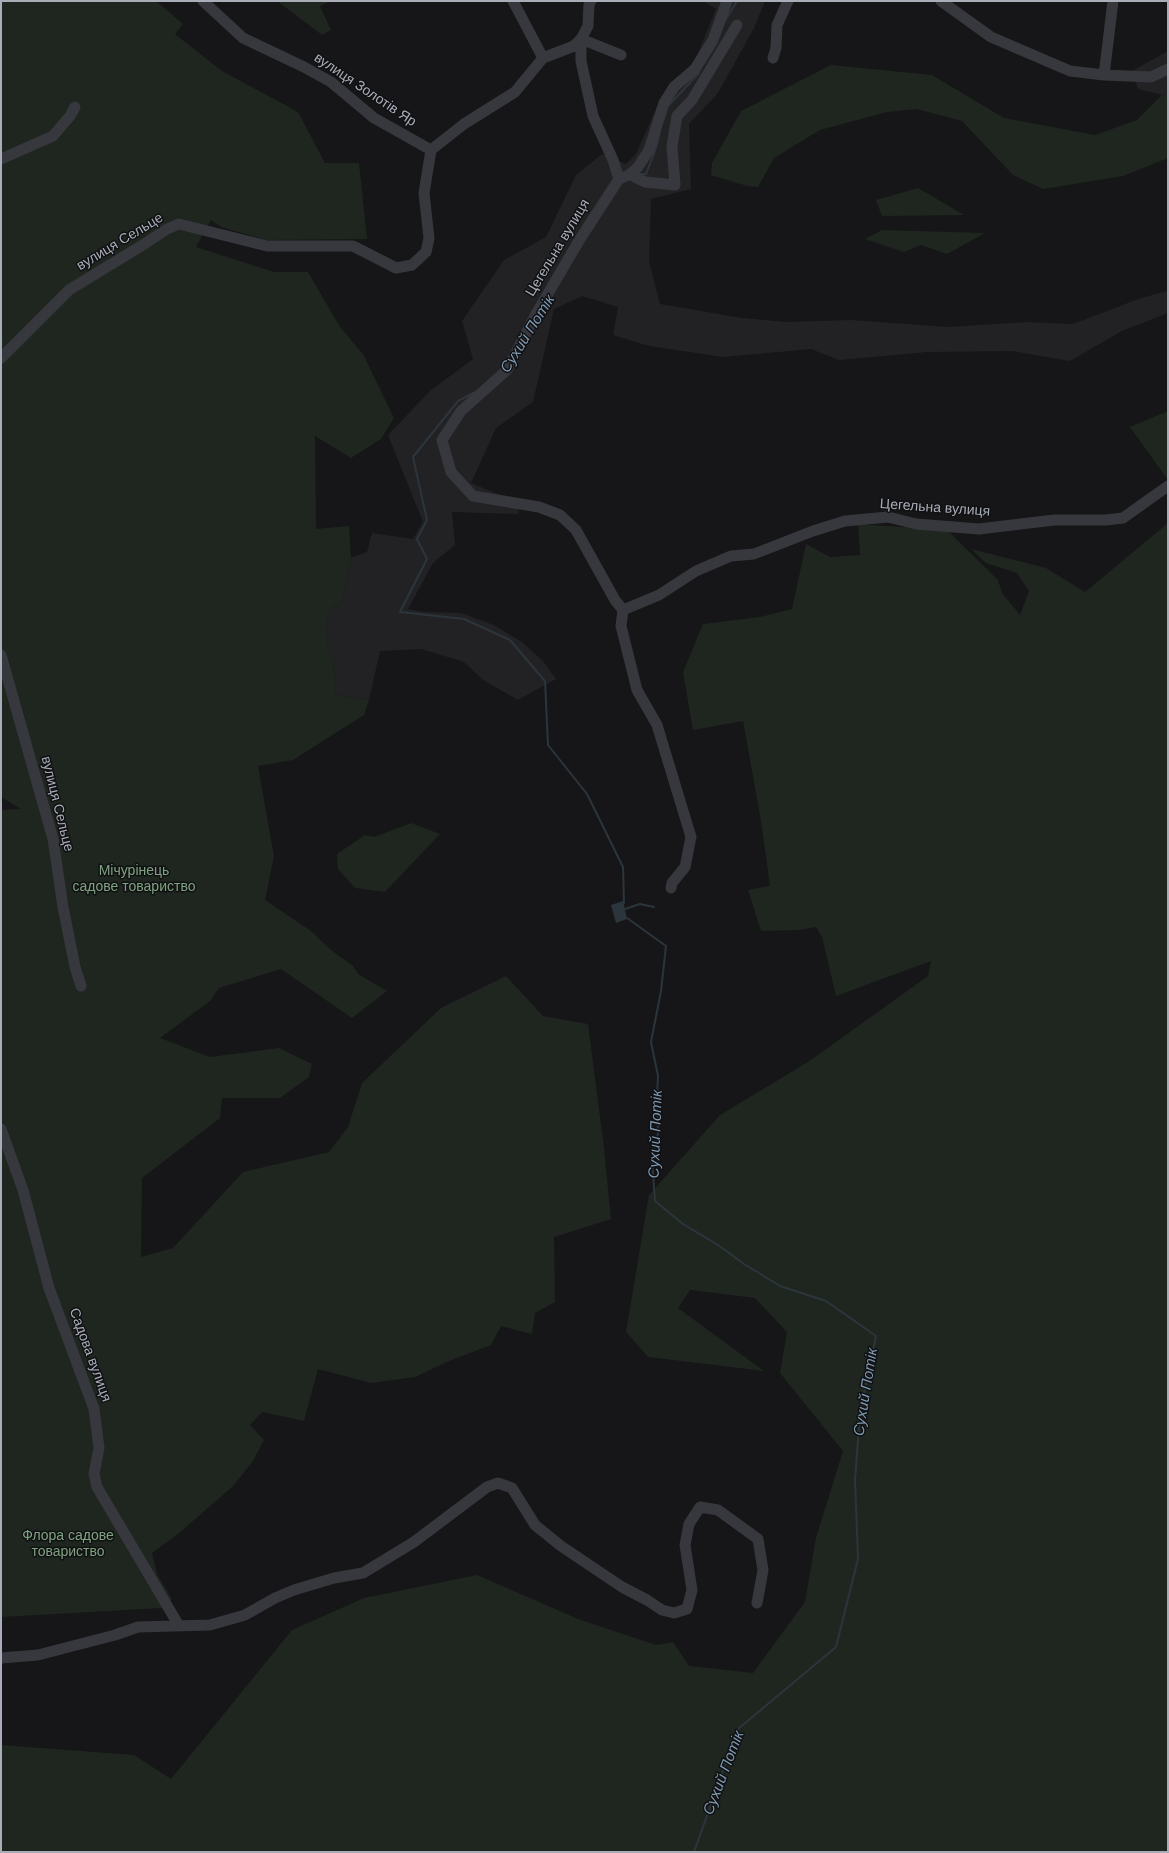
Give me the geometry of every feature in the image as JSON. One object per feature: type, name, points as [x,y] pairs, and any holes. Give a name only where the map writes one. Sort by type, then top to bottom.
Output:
[{"type":"street","name":"вулиця Золотів Яр","points":[[203,1],[243,38],[304,66],[331,82],[374,118],[431,150]]},
{"type":"street","points":[[513,1],[543,58]]},
{"type":"street","name":"Цегельна вулиця","points":[[727,1],[713,40],[695,69],[674,87],[664,103],[649,150],[642,162],[629,175],[619,179],[572,252],[536,314],[507,370],[461,411],[442,440],[451,472],[473,496],[539,507],[560,514],[576,530],[615,600],[623,610],[660,595],[696,571],[731,556],[754,554],[813,531],[845,521],[888,517],[916,524],[979,529],[1054,520],[1123,518],[1168,486]]},
{"type":"street","points":[[773,58],[776,48],[777,25],[788,1]]},
{"type":"street","points":[[941,1],[991,37],[1070,71],[1104,75],[1151,77],[1168,69]]},
{"type":"street","points":[[1104,75],[1112,1]]},
{"type":"street","points":[[431,150],[464,124],[515,92],[543,58],[574,46],[581,39],[588,26],[589,2]]},
{"type":"street","points":[[632,176],[645,182],[675,185],[672,146],[677,116],[692,100],[737,25]]},
{"type":"street","points":[[581,39],[581,60],[593,116],[613,160],[619,179]]},
{"type":"street","points":[[581,39],[621,55]]},
{"type":"street","points":[[1,159],[52,136],[70,116],[75,107]]},
{"type":"street","name":"вулиця Сельце","points":[[1,358],[69,290],[167,229],[179,224],[267,246],[353,246],[396,268],[412,265],[426,252],[428,238],[424,193],[431,150]]},
{"type":"street","points":[[623,610],[621,626],[638,690],[657,725],[691,837],[685,867],[672,883],[671,888]]},
{"type":"street","name":"вулиця Сельце","points":[[1,655],[53,839],[65,914],[75,966],[81,986]]},
{"type":"street","name":"Садова вулиця","points":[[1,1129],[23,1190],[49,1288],[94,1409],[99,1448],[94,1474],[97,1487],[178,1624]]},
{"type":"street","points":[[1,1658],[38,1655],[115,1635],[138,1627],[178,1624],[210,1625],[244,1615],[275,1598],[294,1590],[334,1578],[363,1573],[414,1542],[487,1487],[498,1484],[512,1488],[535,1524],[561,1546],[622,1588],[647,1600],[662,1610],[674,1613],[687,1609],[692,1590],[685,1545],[689,1524],[700,1507],[718,1510],[758,1539],[763,1570],[757,1602]]},
{"type":"shaded area","points":[[703,1],[765,1],[754,28],[718,93],[689,124],[691,189],[651,199],[649,261],[660,304],[742,318],[786,322],[851,320],[949,327],[1026,322],[1073,324],[1141,298],[1168,291],[1168,313],[1122,331],[1070,361],[1012,351],[927,352],[839,360],[811,349],[723,357],[649,346],[613,335],[618,307],[582,296],[554,309],[533,402],[496,428],[471,483],[520,503],[518,514],[452,512],[455,545],[433,563],[408,609],[424,612],[461,613],[494,625],[522,642],[543,661],[556,679],[518,700],[483,680],[464,662],[421,649],[380,651],[369,700],[336,695],[333,660],[328,646],[326,624],[332,607],[342,603],[351,558],[367,552],[372,533],[413,539],[423,522],[388,435],[431,390],[473,359],[462,321],[504,260],[546,237],[576,175],[602,154],[626,164],[636,154],[655,111],[670,84],[693,65],[716,9]]},
{"type":"shaded area","points":[[1168,51],[1168,94],[1162,95],[1138,89],[1132,71]]},
{"type":"shaded area","points":[[623,901],[627,919],[616,923],[611,905]]},
{"type":"green space","points":[[1,1],[156,1],[183,24],[175,34],[222,71],[298,112],[325,163],[359,163],[367,239],[266,240],[221,227],[211,220],[196,247],[274,272],[308,272],[340,327],[363,354],[394,418],[381,439],[351,458],[315,436],[316,529],[349,526],[351,558],[342,603],[332,607],[326,624],[328,646],[333,660],[336,695],[369,700],[364,715],[293,760],[258,766],[274,856],[265,900],[311,931],[331,950],[353,966],[358,974],[387,991],[352,1018],[281,969],[219,988],[210,1001],[160,1038],[210,1057],[279,1048],[312,1064],[309,1077],[280,1098],[222,1098],[220,1118],[142,1178],[141,1257],[173,1248],[243,1172],[329,1152],[348,1127],[362,1083],[441,1008],[506,976],[543,1016],[588,1024],[604,1148],[611,1219],[554,1237],[555,1302],[535,1313],[532,1334],[501,1326],[491,1345],[449,1361],[415,1377],[371,1383],[318,1369],[304,1421],[262,1412],[250,1425],[264,1440],[253,1461],[233,1486],[178,1534],[152,1553],[157,1574],[172,1599],[161,1608],[1,1617],[1,810],[21,809],[1,797]]},
{"type":"green space","points":[[277,1],[331,1],[320,6],[331,30],[322,35]]},
{"type":"green space","points":[[831,65],[932,75],[1004,118],[1095,135],[1137,120],[1162,95],[1168,94],[1168,158],[1123,176],[1043,189],[1013,175],[962,121],[917,109],[887,112],[820,130],[774,158],[758,187],[747,186],[711,175],[712,163],[741,111]]},
{"type":"green space","points":[[918,188],[964,215],[882,216],[876,200]]},
{"type":"green space","points":[[882,230],[985,233],[947,254],[921,245],[904,252],[865,239]]},
{"type":"green space","points":[[1168,411],[1168,480],[1130,427]]},
{"type":"green space","points":[[1168,523],[1168,1852],[1,1852],[1,1745],[134,1755],[171,1779],[292,1630],[364,1598],[477,1575],[578,1619],[656,1645],[673,1642],[689,1666],[753,1673],[805,1602],[816,1538],[843,1451],[780,1373],[787,1332],[755,1298],[690,1290],[678,1308],[764,1371],[648,1357],[626,1332],[649,1195],[720,1115],[808,1062],[928,976],[931,961],[836,996],[822,937],[816,927],[799,930],[761,931],[748,890],[770,886],[761,821],[743,721],[693,730],[683,672],[703,624],[760,617],[792,609],[806,544],[830,557],[860,555],[858,524],[916,528],[943,526],[998,580],[1002,593],[1020,615],[1029,591],[1017,573],[986,563],[971,549],[1046,568],[1085,592]]},
{"type":"green space","points":[[411,823],[440,834],[385,892],[355,888],[338,869],[337,854],[365,835],[374,837]]},
{"type":"waterway","name":"Сухий Потік","points":[[725,21],[737,1]]},
{"type":"waterway","name":"Сухий Потік","points":[[669,105],[699,73]]},
{"type":"waterway","name":"Сухий Потік","points":[[639,174],[646,174],[656,148],[660,132]]},
{"type":"waterway","name":"Сухий Потік","points":[[475,392],[458,401],[413,457],[427,520],[417,539],[427,559],[400,612],[464,619],[510,640],[545,681],[548,745],[587,794],[623,867],[624,903]]},
{"type":"waterway","points":[[625,909],[640,904],[654,907]]},
{"type":"waterway","name":"Сухий Потік","points":[[627,918],[666,946],[661,991],[651,1042],[658,1076],[658,1133],[652,1161],[655,1201],[683,1224],[780,1286],[826,1301],[876,1336],[860,1413],[855,1480],[858,1559],[836,1647],[738,1729],[694,1852]]},
{"type":"park label","name":"Мічурінець садове товариство","points":[[134,880]]},
{"type":"park label","name":"Флора садове товариство","points":[[68,1544]]}]
